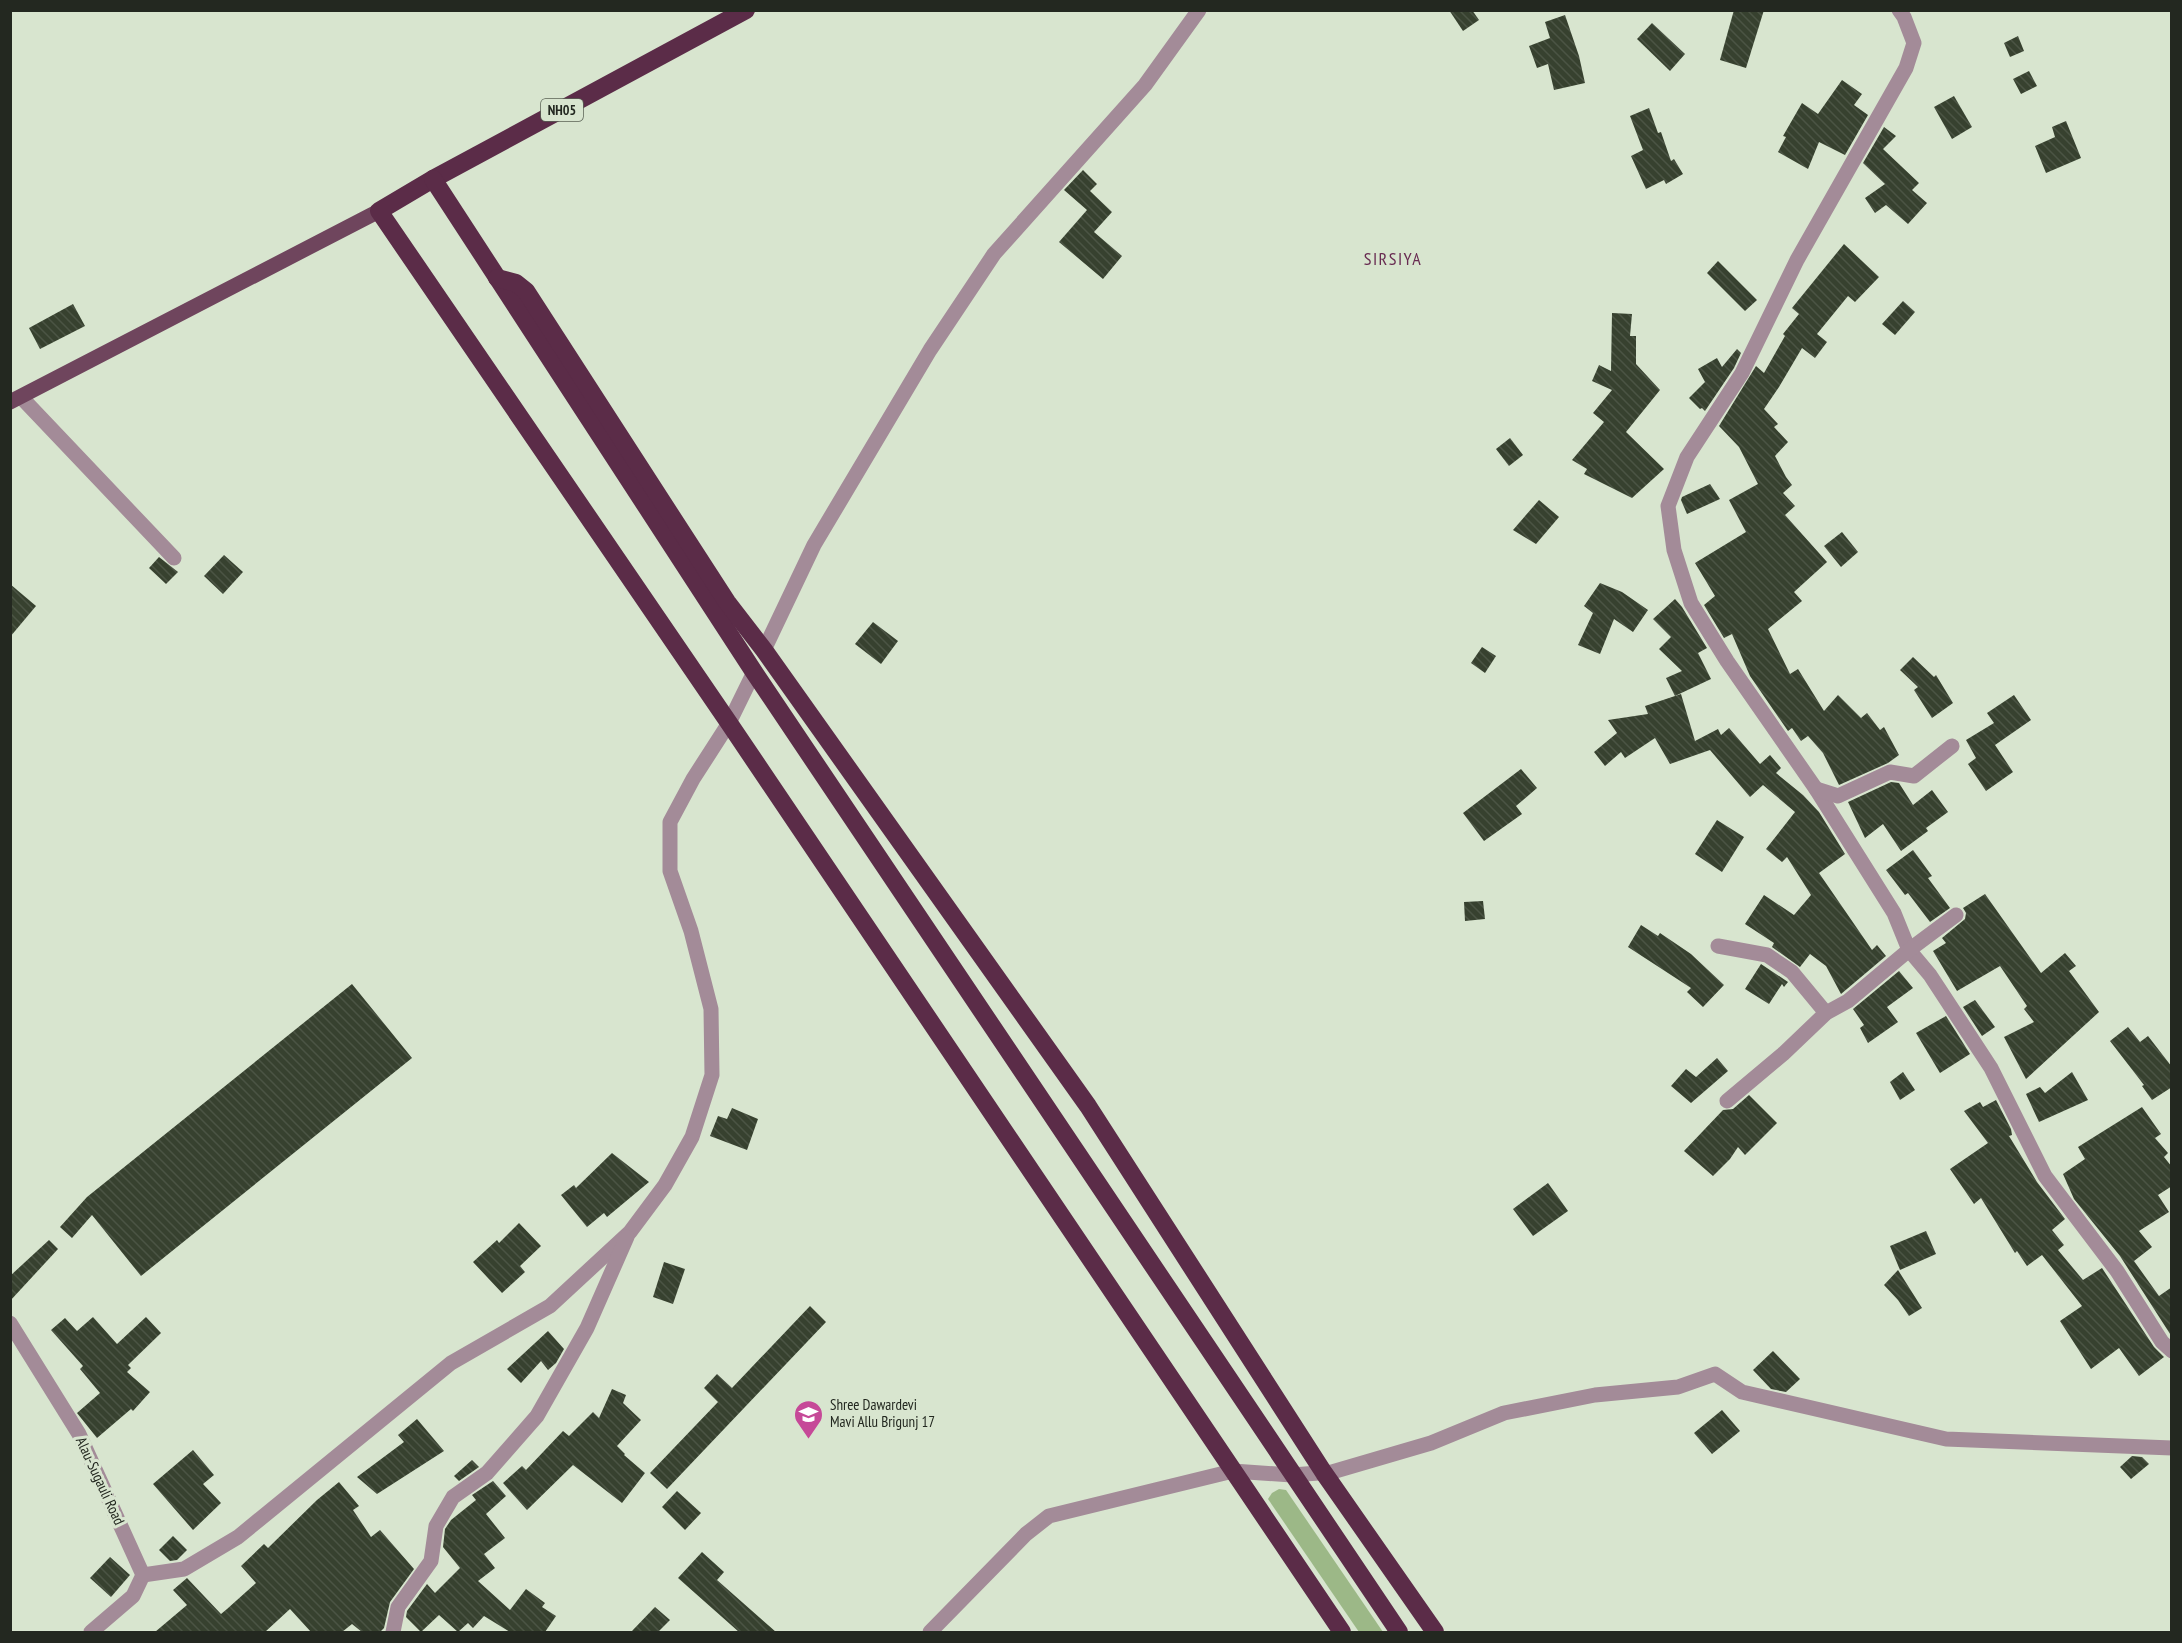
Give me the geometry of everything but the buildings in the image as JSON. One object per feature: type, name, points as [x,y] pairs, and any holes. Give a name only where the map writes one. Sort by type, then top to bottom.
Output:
[{"type":"highway","name":"NH05","points":[[379,211],[433,179],[746,10]]},
{"type":"highway","points":[[433,179],[754,672],[1399,1632]]},
{"type":"highway","points":[[379,211],[729,723],[1342,1632]]},
{"type":"highway","points":[[497,278],[516,283],[526,291],[727,602],[764,650],[1088,1106],[1324,1473],[1435,1632]]},
{"type":"main road","name":"NH05","points":[[16,399],[379,211]]},
{"type":"street","points":[[764,650],[814,544],[930,350],[994,254],[1145,85],[1199,10]]},
{"type":"street","points":[[1899,10],[1914,43],[1906,68],[1797,260],[1742,373],[1687,457],[1668,506],[1674,550],[1691,603],[1727,661],[1816,789],[1894,913],[1909,950],[1930,975],[1991,1068],[2044,1176],[2117,1271],[2162,1342],[2172,1351]]},
{"type":"street","points":[[16,399],[174,558]]},
{"type":"street","points":[[91,1632],[133,1596],[143,1575],[184,1569],[238,1538],[452,1364],[550,1306],[630,1232],[665,1185],[692,1137],[712,1075],[711,1009],[691,931],[670,871],[670,822],[693,779],[729,723],[754,672]]},
{"type":"street","points":[[1816,789],[1838,796],[1890,772],[1914,776],[1952,746]]},
{"type":"street","points":[[1727,1101],[1783,1054],[1826,1013],[1848,1001],[1909,950],[1956,915]]},
{"type":"street","points":[[1718,946],[1767,955],[1792,972],[1826,1013]]},
{"type":"street","points":[[393,1632],[398,1607],[430,1561],[436,1526],[453,1497],[487,1473],[537,1416],[587,1328],[630,1232]]},
{"type":"street","name":"Alau-Sugauli Road","points":[[10,1323],[79,1434],[143,1575]]},
{"type":"street","points":[[930,1632],[1026,1534],[1049,1516],[1233,1471],[1292,1475],[1324,1473],[1431,1443],[1504,1413],[1595,1395],[1678,1387],[1715,1374],[1742,1392],[1946,1439],[2172,1448]]},
{"type":"green space","points":[[1279,1489],[1286,1490],[1383,1632],[1359,1632],[1268,1499]]},
{"type":"place","name":"Shree Dawardevi Mavi Allu Brigunj 17","points":[[809,1440]]},
{"type":"district","name":"SIRSIYA","points":[[1393,259]]}]
